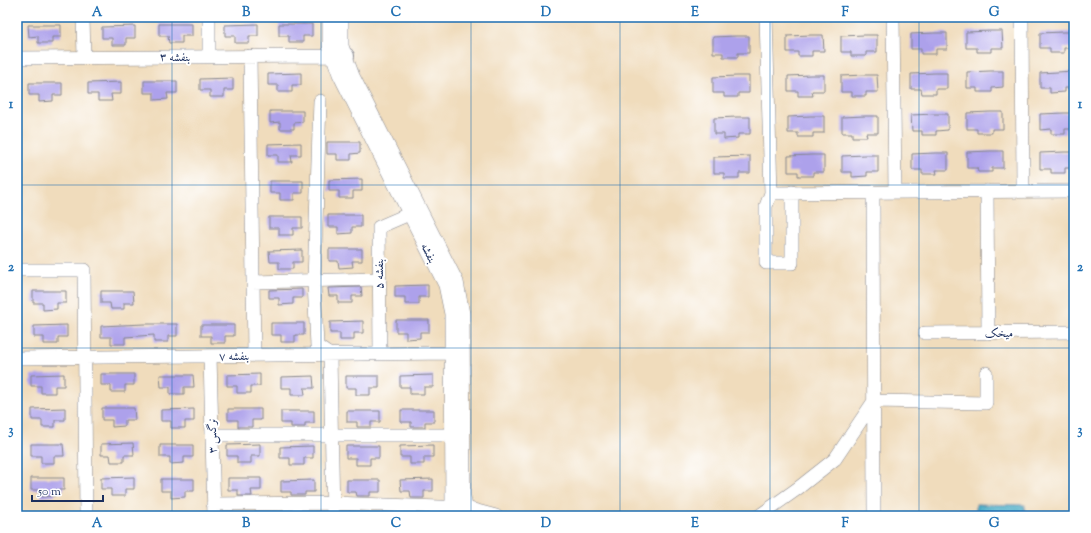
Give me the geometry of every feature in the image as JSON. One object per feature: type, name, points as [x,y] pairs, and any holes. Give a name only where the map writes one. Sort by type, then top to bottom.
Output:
[{"type":"street","points":[[83,17],[84,57]]},
{"type":"street","points":[[209,17],[209,57]]},
{"type":"street","name":"بنفشه","points":[[329,17],[329,46],[339,56],[353,76],[457,282],[464,314],[464,496],[457,513]]},
{"type":"street","name":"بنفشه","points":[[342,17],[342,46],[339,56],[339,74],[445,285],[451,314],[452,435],[457,513]]},
{"type":"street","points":[[766,17],[771,192],[766,206],[766,263],[792,263],[792,192]]},
{"type":"street","points":[[893,17],[896,192]]},
{"type":"street","points":[[1022,17],[1024,191]]},
{"type":"street","points":[[250,56],[254,355]]},
{"type":"street","name":"بنفشه ۳","points":[[17,58],[339,56]]},
{"type":"street","points":[[320,101],[314,281],[317,346],[330,355],[332,510]]},
{"type":"street","points":[[987,191],[988,333]]},
{"type":"street","points":[[771,192],[1074,191]]},
{"type":"street","points":[[873,192],[874,516]]},
{"type":"street","name":"بنفشه ۵","points":[[380,354],[379,227],[409,214]]},
{"type":"street","points":[[17,270],[84,270],[86,516]]},
{"type":"street","points":[[253,282],[380,279]]},
{"type":"street","name":"میخک","points":[[925,333],[1074,332]]},
{"type":"street","name":"بنفشه ۷","points":[[17,358],[451,353]]},
{"type":"street","name":"نرگس ۳","points":[[210,356],[213,510]]},
{"type":"street","points":[[874,402],[986,403],[986,373]]},
{"type":"street","points":[[767,514],[835,460],[874,402]]},
{"type":"street","points":[[212,435],[452,435]]},
{"type":"street","points":[[213,510],[332,510],[457,513],[496,516]]},
{"type":"water","points":[[976,504],[1025,505],[1024,516],[976,516]]},
{"type":"building","points":[[159,24],[192,24],[192,36],[182,36],[182,43],[169,43],[168,36],[159,36]]},
{"type":"building","points":[[258,24],[258,36],[249,36],[249,43],[235,43],[235,36],[225,36],[225,25]]},
{"type":"building","points":[[279,24],[312,24],[312,36],[303,36],[303,42],[289,42],[289,36],[279,36]]},
{"type":"building","points":[[28,25],[61,25],[61,37],[52,37],[52,43],[38,43],[38,36],[29,37]]},
{"type":"building","points":[[135,26],[135,38],[126,38],[126,45],[112,45],[112,38],[102,38],[102,27]]},
{"type":"building","points":[[1002,31],[1003,48],[991,48],[991,52],[977,52],[977,48],[966,48],[966,32]]},
{"type":"building","points":[[1074,32],[1074,48],[1064,48],[1064,53],[1050,53],[1050,48],[1040,48],[1040,33]]},
{"type":"building","points":[[947,33],[947,49],[936,49],[936,54],[921,54],[921,49],[911,49],[911,34]]},
{"type":"building","points":[[823,35],[824,51],[812,51],[812,56],[798,56],[798,52],[787,52],[787,36]]},
{"type":"building","points":[[877,35],[877,52],[866,52],[866,56],[851,56],[851,52],[841,52],[841,36]]},
{"type":"building","points":[[749,36],[749,53],[738,53],[738,57],[723,57],[723,53],[713,53],[713,37]]},
{"type":"building","points":[[1003,71],[1003,87],[992,88],[992,92],[977,92],[977,88],[967,88],[967,72]]},
{"type":"building","points":[[1074,71],[1074,88],[1065,88],[1065,92],[1050,93],[1050,88],[1040,88],[1040,73]]},
{"type":"building","points":[[301,73],[301,85],[292,85],[292,92],[278,92],[278,85],[268,85],[268,74]]},
{"type":"building","points":[[947,73],[947,89],[936,89],[936,94],[922,94],[921,89],[911,89],[911,74]]},
{"type":"building","points":[[824,75],[824,91],[812,91],[813,96],[798,96],[798,91],[788,91],[788,76]]},
{"type":"building","points":[[877,75],[878,92],[866,92],[866,96],[852,96],[852,92],[841,92],[841,76]]},
{"type":"building","points":[[749,76],[749,93],[738,93],[738,97],[724,97],[724,93],[713,93],[713,77]]},
{"type":"building","points":[[233,78],[233,90],[224,90],[224,97],[210,97],[210,90],[200,90],[200,79]]},
{"type":"building","points":[[144,81],[177,81],[177,93],[167,93],[168,99],[154,100],[154,93],[144,93]]},
{"type":"building","points":[[121,82],[121,94],[111,94],[112,101],[98,101],[98,94],[88,94],[88,83]]},
{"type":"building","points":[[29,83],[62,83],[62,95],[53,95],[53,101],[39,102],[39,95],[29,95]]},
{"type":"building","points":[[270,111],[303,111],[303,122],[294,123],[294,129],[280,129],[280,122],[270,123]]},
{"type":"building","points":[[1003,112],[1003,129],[992,129],[992,133],[977,133],[977,129],[967,129],[967,113]]},
{"type":"building","points":[[1074,113],[1074,129],[1065,129],[1065,134],[1051,134],[1051,129],[1040,130],[1040,114]]},
{"type":"building","points":[[948,114],[948,130],[936,131],[936,135],[922,135],[922,131],[912,131],[911,115]]},
{"type":"building","points":[[824,116],[824,133],[813,133],[813,137],[798,137],[798,133],[788,133],[788,117]]},
{"type":"building","points":[[878,116],[878,133],[866,133],[867,137],[852,137],[852,133],[842,133],[842,117]]},
{"type":"building","points":[[750,117],[750,134],[738,134],[738,138],[724,139],[724,134],[714,134],[714,118]]},
{"type":"building","points":[[327,142],[360,142],[360,153],[351,154],[351,160],[337,160],[337,154],[327,154]]},
{"type":"building","points":[[301,143],[301,155],[291,155],[292,162],[278,162],[278,155],[268,155],[268,144]]},
{"type":"building","points":[[1003,151],[1003,168],[992,168],[992,172],[978,172],[977,168],[967,168],[967,152]]},
{"type":"building","points":[[1074,152],[1074,168],[1065,168],[1065,173],[1051,173],[1051,169],[1040,169],[1040,153]]},
{"type":"building","points":[[948,153],[948,170],[936,170],[937,174],[922,174],[922,170],[912,170],[912,154]]},
{"type":"building","points":[[824,155],[824,172],[813,172],[813,176],[798,176],[798,172],[788,172],[788,156]]},
{"type":"building","points":[[878,155],[878,172],[867,172],[867,176],[852,177],[852,172],[842,172],[842,156]]},
{"type":"building","points":[[750,156],[750,173],[739,173],[739,178],[724,178],[724,173],[714,173],[714,157]]},
{"type":"building","points":[[362,179],[362,191],[353,191],[353,198],[339,198],[339,191],[329,191],[329,180]]},
{"type":"building","points":[[270,181],[303,181],[303,193],[294,193],[294,200],[280,200],[280,193],[270,193]]},
{"type":"building","points":[[328,215],[361,215],[361,227],[352,227],[352,233],[338,234],[338,227],[328,227]]},
{"type":"building","points":[[269,217],[302,217],[302,228],[293,228],[293,235],[279,235],[279,228],[269,228]]},
{"type":"building","points":[[329,249],[362,249],[362,261],[352,261],[353,267],[339,268],[338,261],[329,261]]},
{"type":"building","points":[[302,250],[302,262],[293,262],[293,269],[279,269],[279,262],[270,262],[269,251]]},
{"type":"building","points":[[428,285],[428,297],[419,297],[419,304],[405,304],[405,297],[395,297],[395,286]]},
{"type":"building","points":[[361,287],[362,296],[352,296],[352,303],[338,303],[338,296],[329,296],[328,288]]},
{"type":"building","points":[[302,289],[302,298],[293,298],[293,304],[279,305],[279,298],[269,298],[269,290]]},
{"type":"building","points":[[33,291],[66,291],[66,303],[57,303],[57,309],[43,310],[43,303],[33,303]]},
{"type":"building","points":[[101,291],[133,291],[134,303],[124,303],[124,309],[111,309],[110,303],[101,303]]},
{"type":"building","points":[[396,320],[429,320],[429,332],[420,332],[420,338],[406,339],[406,332],[396,332]]},
{"type":"building","points":[[363,321],[363,333],[354,333],[354,340],[340,340],[340,333],[330,333],[330,322]]},
{"type":"building","points":[[271,323],[304,323],[304,335],[295,335],[295,342],[281,342],[281,335],[271,335]]},
{"type":"building","points":[[177,324],[177,336],[168,336],[168,342],[154,342],[154,335],[125,337],[125,344],[111,344],[111,337],[101,337],[101,326]]},
{"type":"building","points":[[67,325],[67,337],[58,337],[58,344],[44,344],[44,337],[34,337],[34,326]]},
{"type":"building","points":[[201,325],[234,325],[234,336],[225,336],[225,343],[211,343],[211,336],[201,336]]},
{"type":"building","points":[[64,374],[64,386],[55,386],[55,393],[41,393],[41,386],[31,386],[31,375]]},
{"type":"building","points":[[101,374],[134,374],[134,385],[125,385],[125,392],[111,392],[111,385],[101,385]]},
{"type":"building","points":[[260,374],[260,386],[251,386],[251,393],[237,393],[237,386],[227,386],[227,375]]},
{"type":"building","points":[[160,375],[193,375],[194,387],[184,387],[184,394],[170,394],[170,387],[161,387]]},
{"type":"building","points":[[433,375],[433,387],[424,387],[424,394],[410,394],[410,387],[400,387],[400,376]]},
{"type":"building","points":[[313,376],[314,388],[304,388],[305,395],[291,395],[291,388],[281,388],[281,377]]},
{"type":"building","points":[[346,376],[379,376],[379,388],[370,388],[370,395],[356,395],[356,388],[346,388]]},
{"type":"building","points":[[65,408],[65,420],[55,420],[55,427],[42,427],[42,420],[32,420],[32,409]]},
{"type":"building","points":[[102,408],[134,408],[135,420],[125,420],[125,426],[112,427],[112,420],[102,420]]},
{"type":"building","points":[[194,409],[194,421],[185,421],[185,428],[171,428],[171,421],[161,421],[161,410]]},
{"type":"building","points":[[228,409],[261,409],[261,420],[252,420],[252,427],[238,427],[238,420],[228,420]]},
{"type":"building","points":[[401,410],[434,410],[434,422],[425,422],[425,427],[411,427],[411,422],[401,422]]},
{"type":"building","points":[[281,411],[314,411],[314,423],[305,423],[305,427],[291,427],[291,423],[281,423]]},
{"type":"building","points":[[347,411],[380,411],[380,422],[371,422],[371,427],[357,427],[357,422],[347,422]]},
{"type":"building","points":[[133,443],[134,455],[124,455],[124,462],[111,462],[110,455],[101,455],[101,444]]},
{"type":"building","points":[[31,444],[63,444],[64,456],[54,456],[54,463],[41,463],[41,456],[31,456]]},
{"type":"building","points":[[260,444],[260,456],[251,456],[251,463],[237,463],[237,456],[227,456],[227,445]]},
{"type":"building","points":[[160,445],[193,445],[193,457],[184,457],[184,463],[170,464],[170,457],[160,457]]},
{"type":"building","points":[[433,445],[433,457],[424,457],[424,464],[410,464],[410,457],[400,457],[400,446]]},
{"type":"building","points":[[313,446],[313,458],[304,458],[304,465],[290,465],[290,458],[280,458],[280,447]]},
{"type":"building","points":[[346,446],[379,446],[379,458],[370,458],[370,465],[356,465],[356,458],[346,458]]},
{"type":"building","points":[[134,477],[134,489],[125,489],[125,496],[111,496],[111,489],[101,489],[101,478]]},
{"type":"building","points":[[31,478],[64,478],[64,490],[55,490],[55,496],[41,497],[41,490],[31,490]]},
{"type":"building","points":[[228,478],[261,478],[261,490],[251,490],[252,496],[238,496],[238,490],[228,490]]},
{"type":"building","points":[[161,479],[194,479],[194,491],[185,491],[185,497],[171,498],[171,491],[161,491]]},
{"type":"building","points":[[433,479],[433,491],[424,491],[424,498],[411,498],[410,491],[401,491],[400,480]]},
{"type":"building","points":[[314,480],[314,492],[305,492],[305,495],[291,495],[291,492],[281,492],[281,481]]},
{"type":"building","points":[[347,480],[380,480],[380,492],[370,492],[370,496],[357,496],[356,492],[347,492]]}]
